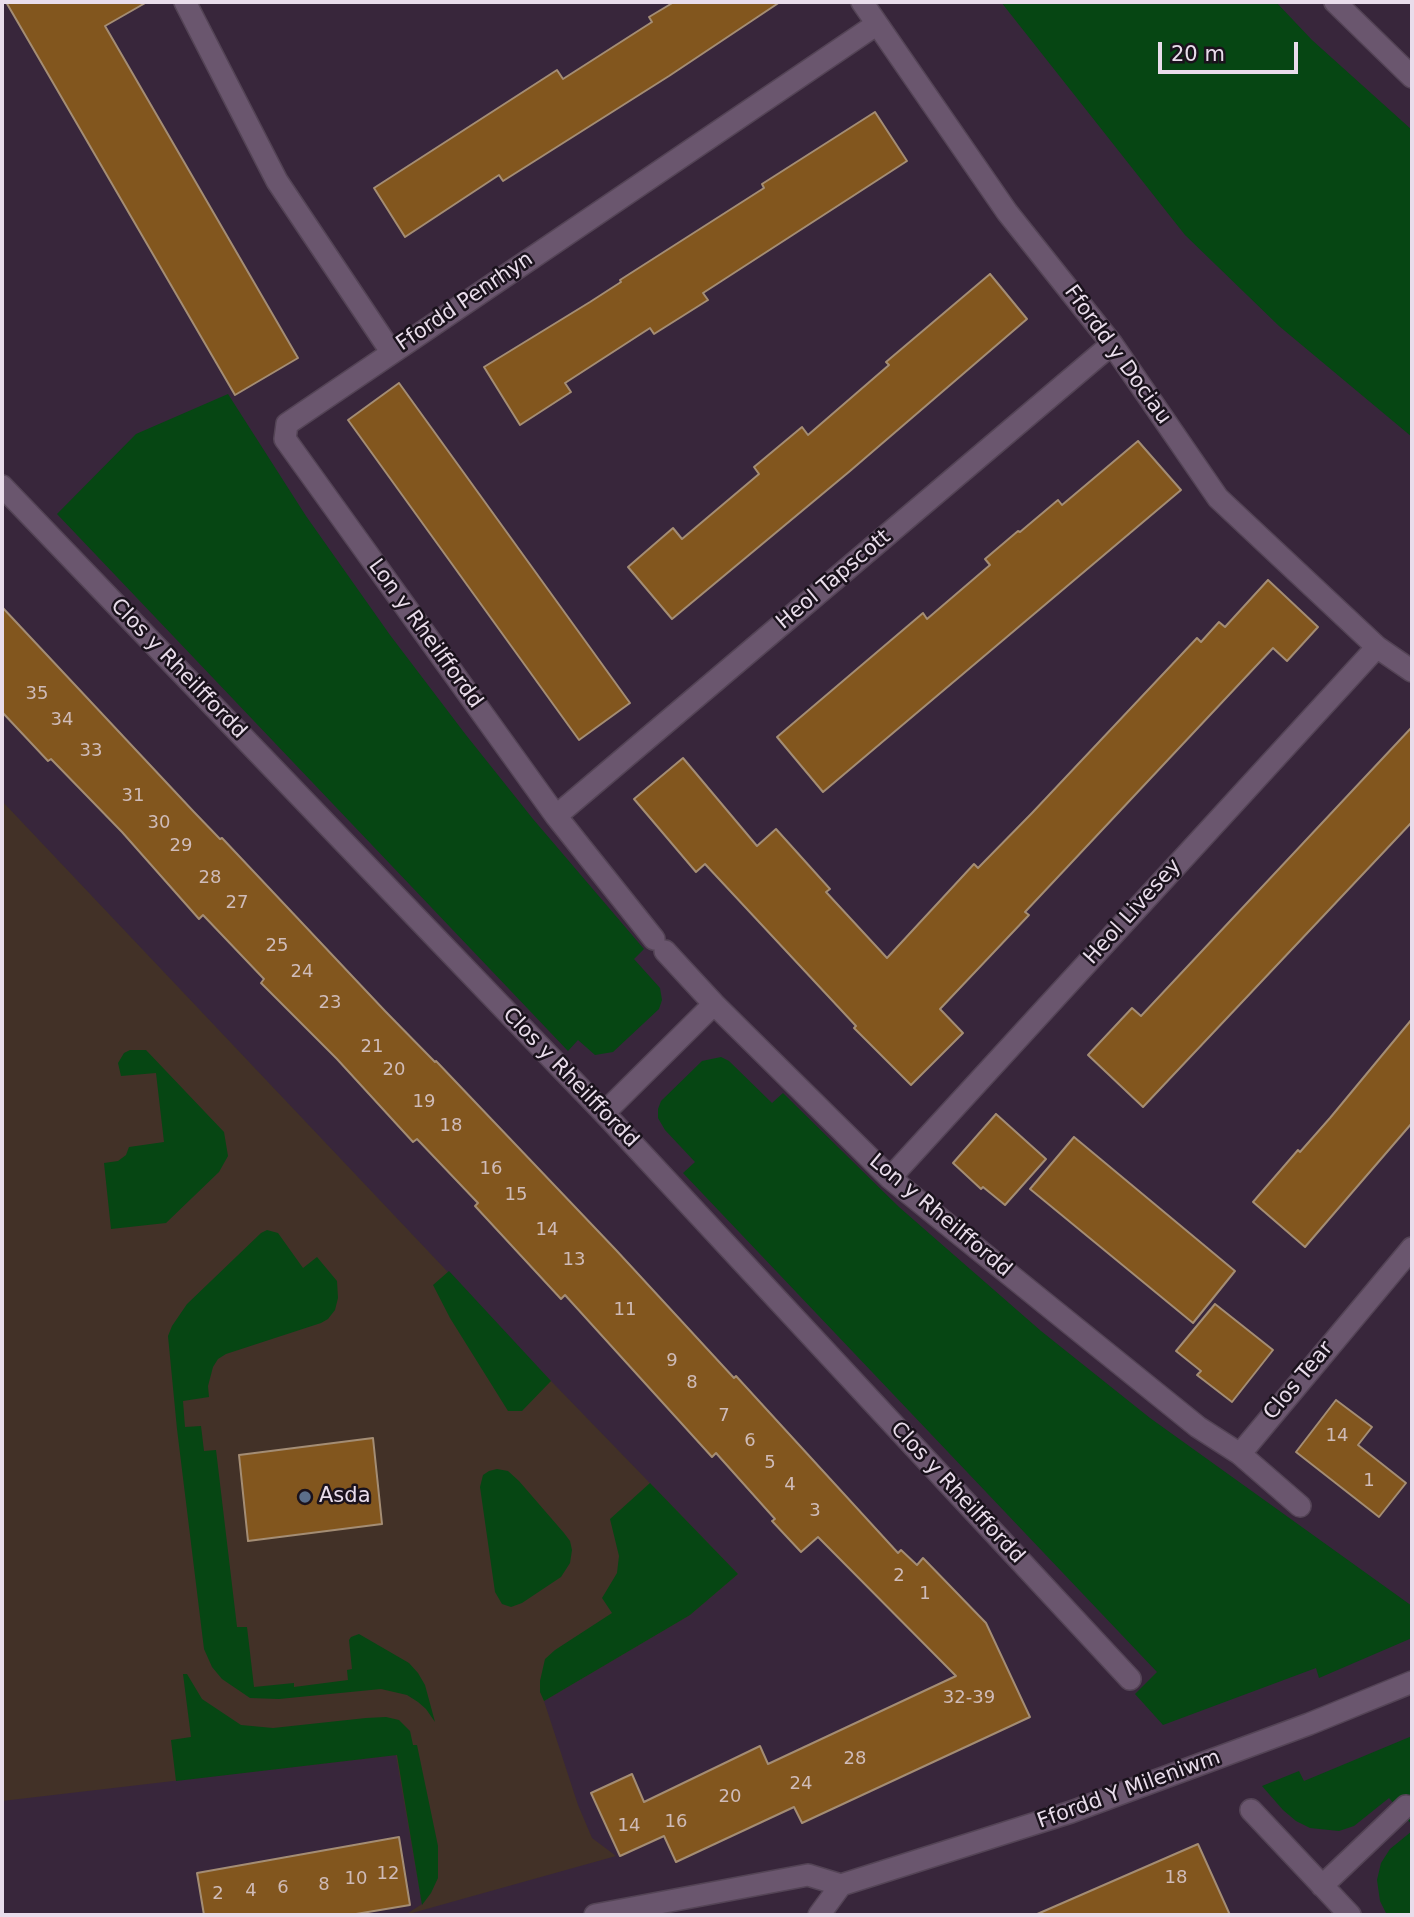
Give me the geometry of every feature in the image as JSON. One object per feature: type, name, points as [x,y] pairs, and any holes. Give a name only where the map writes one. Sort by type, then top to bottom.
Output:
[{"type":"street","name":"Ffordd Penrhyn","points":[[185,2],[277,181],[391,353],[877,24]]},
{"type":"street","name":"Ffordd y Dociau","points":[[862,2],[1007,212],[1112,344],[1218,498],[1377,647],[1412,671]]},
{"type":"street","points":[[1335,2],[1412,77]]},
{"type":"street","name":"Heol Tapscott","points":[[556,816],[1112,344]]},
{"type":"street","name":"Lon y Rheilffordd","points":[[391,353],[287,424],[285,439],[556,816],[659,945],[714,1004],[890,1178],[1198,1427],[1240,1454]]},
{"type":"street","name":"Clos y Rheilffordd","points":[[2,486],[604,1112],[1130,1679]]},
{"type":"street","name":"Heol Livesey","points":[[890,1178],[1377,647]]},
{"type":"street","points":[[604,1112],[714,1004]]},
{"type":"street","name":"Clos Tear","points":[[1240,1454],[1412,1248]]},
{"type":"street","points":[[1240,1454],[1300,1506]]},
{"type":"street","name":"Ffordd Y Mileniwm","points":[[841,1885],[1071,1812],[1299,1728],[1412,1682]]},
{"type":"street","points":[[1322,1886],[1406,1806]]},
{"type":"street","points":[[1251,1810],[1350,1915]]},
{"type":"street","points":[[595,1915],[808,1875],[841,1885],[819,1915]]},
{"type":"shaded area","points":[[2,801],[551,1381],[738,1574],[690,1615],[544,1701],[578,1805],[592,1838],[616,1856],[405,1915],[422,1904],[396,1755],[2,1801]]},
{"type":"green space","points":[[1001,2],[1276,2],[1312,40],[1412,130],[1412,437],[1279,326],[1185,235]]},
{"type":"green space","points":[[228,394],[306,516],[390,635],[533,819],[644,949],[634,959],[660,988],[662,1000],[659,1009],[613,1052],[595,1055],[578,1040],[568,1051],[57,514],[136,434]]},
{"type":"green space","points":[[130,1050],[146,1050],[224,1132],[228,1156],[219,1172],[166,1223],[111,1229],[104,1163],[118,1161],[126,1155],[129,1147],[164,1142],[156,1073],[121,1076],[118,1063],[124,1053]]},
{"type":"green space","points":[[721,1057],[729,1061],[772,1103],[783,1093],[899,1207],[1041,1331],[1150,1418],[1412,1606],[1412,1638],[1319,1678],[1316,1668],[1163,1725],[1135,1694],[1157,1672],[683,1173],[695,1162],[665,1130],[658,1118],[658,1109],[661,1101],[702,1061]]},
{"type":"green space","points":[[267,1230],[278,1233],[303,1268],[317,1257],[337,1281],[338,1298],[335,1310],[321,1323],[226,1354],[218,1359],[213,1367],[208,1386],[209,1397],[183,1401],[185,1427],[201,1426],[204,1451],[216,1450],[237,1627],[247,1627],[254,1687],[294,1683],[294,1687],[348,1680],[347,1670],[352,1669],[349,1640],[359,1634],[409,1663],[418,1673],[425,1685],[435,1722],[426,1709],[407,1695],[381,1689],[279,1699],[250,1698],[222,1679],[212,1667],[204,1649],[168,1336],[187,1304]]},
{"type":"green space","points":[[449,1271],[551,1381],[522,1411],[508,1411],[450,1318],[433,1285]]},
{"type":"green space","points":[[497,1469],[508,1471],[519,1481],[564,1533],[572,1550],[570,1563],[561,1577],[522,1603],[511,1607],[502,1604],[495,1592],[480,1487],[483,1475]]},
{"type":"green space","points":[[650,1483],[738,1574],[690,1615],[544,1701],[540,1692],[540,1681],[545,1659],[612,1613],[602,1598],[617,1573],[619,1556],[610,1519]]},
{"type":"green space","points":[[183,1674],[187,1674],[202,1699],[241,1725],[273,1728],[366,1718],[386,1717],[399,1720],[410,1731],[413,1745],[417,1745],[438,1846],[438,1878],[422,1905],[397,1755],[176,1781],[171,1740],[191,1737]]},
{"type":"green space","points":[[1412,1736],[1412,1825],[1389,1798],[1354,1826],[1339,1831],[1310,1828],[1283,1810],[1262,1786],[1299,1771],[1304,1781]]},
{"type":"green space","points":[[1412,1831],[1412,1915],[1387,1915],[1380,1901],[1377,1880],[1381,1863],[1390,1849]]},
{"type":"building","points":[[6,2],[147,2],[105,26],[298,358],[235,395]]},
{"type":"building","points":[[674,2],[780,2],[503,181],[499,175],[405,237],[374,188],[557,70],[563,79],[652,22],[649,17]]},
{"type":"building","points":[[875,112],[907,161],[703,293],[708,300],[654,334],[650,328],[565,383],[571,392],[520,425],[484,367],[621,282],[620,280],[764,188],[762,184]]},
{"type":"building","points":[[990,274],[1027,319],[672,619],[628,567],[673,528],[682,539],[759,474],[754,467],[802,427],[808,435],[889,365],[886,362]]},
{"type":"building","points":[[399,383],[630,703],[579,740],[348,420]]},
{"type":"building","points":[[1138,441],[1181,490],[823,792],[777,737],[923,613],[927,619],[990,565],[985,559],[1018,531],[1058,500],[1062,505]]},
{"type":"building","points":[[1268,580],[1318,627],[1287,661],[1273,648],[1025,912],[1029,915],[940,1009],[963,1033],[911,1085],[854,1028],[856,1026],[705,864],[696,872],[634,799],[683,758],[757,846],[776,829],[830,889],[826,892],[887,958],[974,864],[978,868],[1032,813],[1197,638],[1201,642],[1219,622],[1225,627]]},
{"type":"building","points":[[2,607],[194,812],[222,838],[616,1250],[734,1378],[736,1376],[898,1553],[901,1550],[917,1565],[923,1558],[986,1623],[1030,1717],[802,1823],[794,1807],[676,1862],[664,1836],[620,1856],[591,1793],[632,1774],[644,1802],[760,1746],[768,1764],[956,1676],[818,1537],[801,1552],[716,1453],[712,1457],[565,1295],[561,1299],[475,1206],[478,1203],[417,1139],[413,1142],[337,1059],[261,983],[264,979],[203,915],[199,919],[122,832],[51,759],[48,761],[2,712]]},
{"type":"building","points":[[1412,727],[1412,822],[1143,1107],[1088,1055],[1132,1008],[1141,1016]]},
{"type":"building","points":[[1412,1019],[1412,1123],[1305,1247],[1253,1202],[1330,1118]]},
{"type":"building","points":[[996,1114],[1046,1159],[1005,1205],[983,1187],[981,1189],[953,1163]]},
{"type":"building","points":[[1074,1137],[1235,1271],[1193,1323],[1030,1189]]},
{"type":"building","points":[[1215,1304],[1273,1350],[1232,1402],[1197,1375],[1201,1371],[1176,1351]]},
{"type":"building","points":[[1336,1400],[1372,1427],[1358,1445],[1406,1483],[1379,1517],[1296,1452]]},
{"type":"building","points":[[373,1438],[382,1524],[248,1541],[239,1455]]},
{"type":"building","points":[[399,1837],[410,1905],[350,1915],[204,1915],[197,1873]]},
{"type":"building","points":[[1198,1844],[1230,1915],[1035,1915]]},
{"type":"place","name":"Asda","points":[[305,1497]]}]
